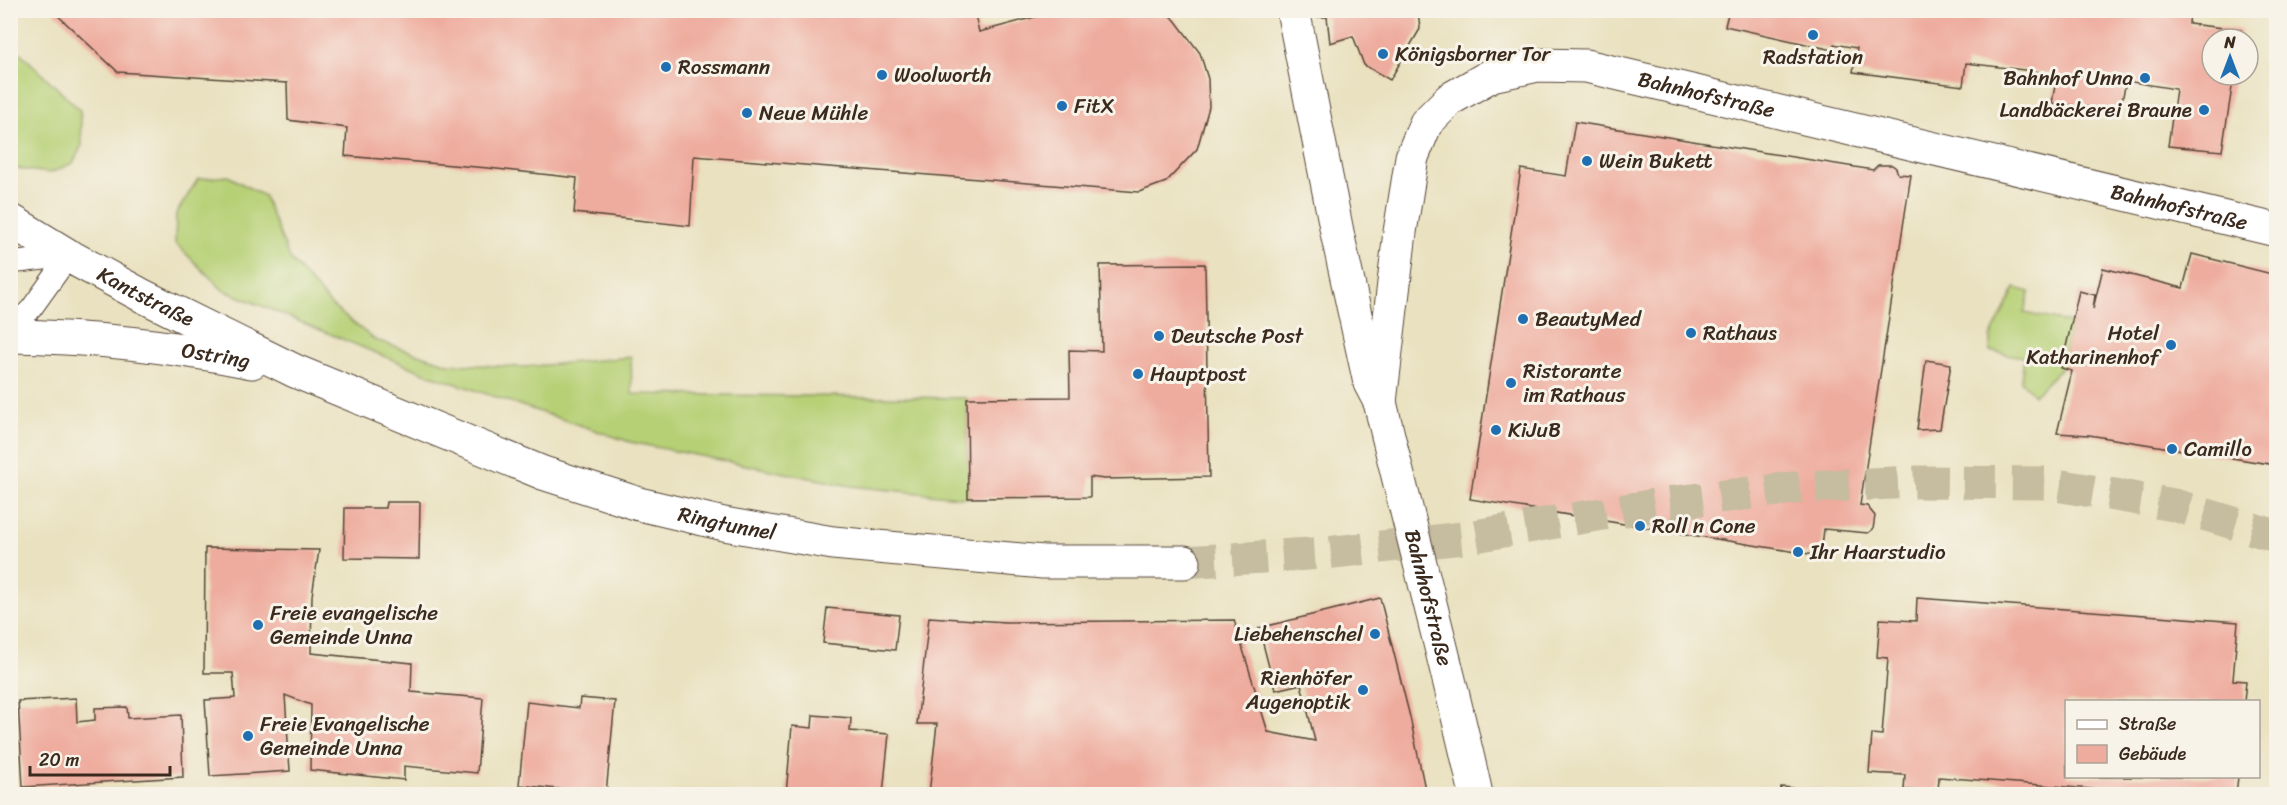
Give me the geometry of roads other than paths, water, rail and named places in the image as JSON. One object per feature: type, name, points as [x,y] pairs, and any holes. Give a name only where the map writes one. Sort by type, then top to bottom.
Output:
[{"type":"street","name":"Bahnhofstraße","points":[[1293,10],[1370,383],[1380,402],[1476,795]]},
{"type":"street","name":"Bahnhofstraße","points":[[1380,402],[1400,232],[1412,157],[1426,123],[1450,99],[1492,75],[1538,65],[1586,66],[2277,230]]},
{"type":"street","name":"Kantstraße","points":[[10,220],[69,256],[224,336]]},
{"type":"street","name":"Ostring","points":[[10,336],[57,337],[163,347],[295,371]]},
{"type":"street","name":"Ostring","points":[[224,336],[295,371]]},
{"type":"street","name":"Ringtunnel","points":[[295,371],[543,473],[639,504],[724,524],[832,543],[1043,562],[1184,562]]},
{"type":"lane","points":[[10,263],[69,256]]},
{"type":"lane","points":[[10,329],[32,309],[69,256]]},
{"type":"tunnel","points":[[1184,562],[1325,553],[1463,538],[1667,503],[1802,487],[1917,482],[2045,483],[2174,505],[2276,536]]},
{"type":"place","name":"Radstation","points":[[1813,35]]},
{"type":"place","name":"Königsborner Tor","points":[[1383,54]]},
{"type":"place","name":"Rossmann","points":[[666,67]]},
{"type":"place","name":"Woolworth","points":[[882,75]]},
{"type":"place","name":"Bahnhof Unna","points":[[2145,78]]},
{"type":"place","name":"FitX","points":[[1062,106]]},
{"type":"place","name":"Landbäckerei Braune","points":[[2204,110]]},
{"type":"place","name":"Neue Mühle","points":[[747,113]]},
{"type":"place","name":"Wein Bukett","points":[[1587,161]]},
{"type":"place","name":"BeautyMed","points":[[1523,319]]},
{"type":"place","name":"Rathaus","points":[[1691,333]]},
{"type":"place","name":"Deutsche Post","points":[[1159,336]]},
{"type":"place","name":"Hotel Katharinenhof","points":[[2171,345]]},
{"type":"place","name":"Hauptpost","points":[[1138,374]]},
{"type":"place","name":"Ristorante im Rathaus","points":[[1511,383]]},
{"type":"place","name":"KiJuB","points":[[1496,430]]},
{"type":"place","name":"Camillo","points":[[2172,449]]},
{"type":"place","name":"Roll n Cone","points":[[1640,526]]},
{"type":"place","name":"Ihr Haarstudio","points":[[1798,552]]},
{"type":"place","name":"Freie evangelische Gemeinde Unna","points":[[258,625]]},
{"type":"place","name":"Liebehenschel","points":[[1375,634]]},
{"type":"place","name":"Rienhöfer Augenoptik","points":[[1363,690]]},
{"type":"place","name":"Freie Evangelische Gemeinde Unna","points":[[248,736]]}]
